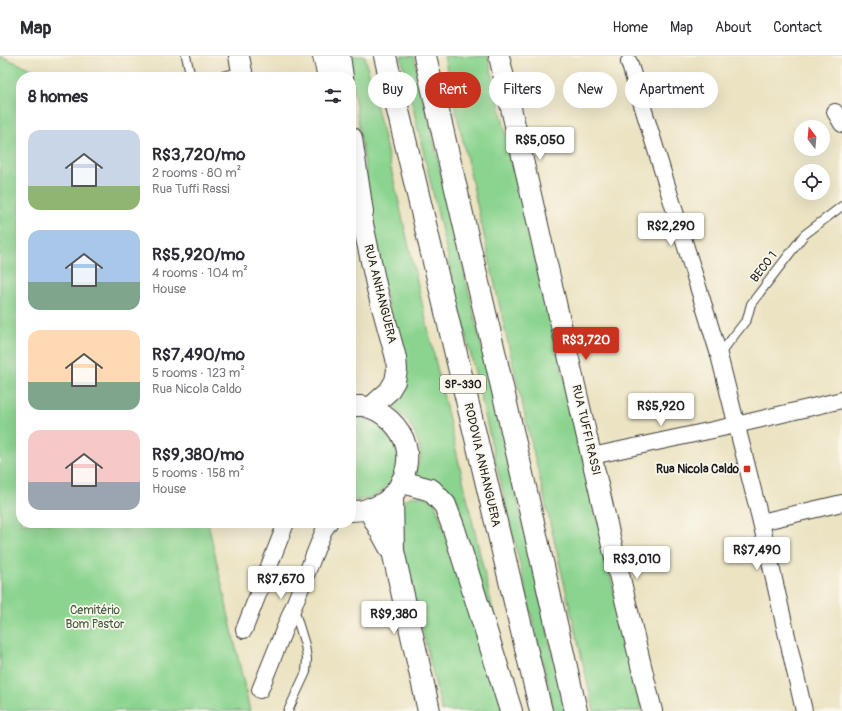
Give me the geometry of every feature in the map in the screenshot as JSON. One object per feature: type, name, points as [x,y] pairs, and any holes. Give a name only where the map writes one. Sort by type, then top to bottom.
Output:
[{"type":"main road","points":[[339,56],[341,72]]},
{"type":"main road","name":"RODOVIA ANHANGUERA","points":[[385,56],[541,711]]},
{"type":"main road","name":"SP-330","points":[[425,56],[576,711]]},
{"type":"main road","points":[[356,172],[362,212]]},
{"type":"main road","points":[[428,711],[393,551],[397,489],[430,490],[445,505],[454,529],[511,711]]},
{"type":"main road","points":[[360,510],[393,551]]},
{"type":"street","points":[[323,56],[327,72]]},
{"type":"street","name":"RUA TUFFI RASSI","points":[[499,56],[610,537],[652,711]]},
{"type":"street","points":[[629,62],[719,355],[761,522],[804,711]]},
{"type":"street","name":"RUA ANHANGUERA","points":[[356,189],[377,289],[396,358],[397,370],[395,382],[389,391],[360,407]]},
{"type":"street","points":[[592,456],[736,425],[842,400]]},
{"type":"street","points":[[360,407],[387,416],[399,430],[406,446],[407,464],[397,489],[381,504],[360,510]]},
{"type":"street","points":[[761,522],[842,503]]},
{"type":"street","points":[[244,630],[284,528]]},
{"type":"street","points":[[260,690],[325,528]]},
{"type":"lane","points":[[186,56],[190,72]]},
{"type":"lane","points":[[231,72],[241,68]]},
{"type":"lane","name":"BECO 1","points":[[719,355],[747,319],[751,304],[804,235],[842,206]]},
{"type":"lane","points":[[288,711],[306,672],[307,659],[293,608]]},
{"type":"green space","name":"Cemitério Bom Pastor","points":[[0,56],[39,72],[16,72],[16,528],[209,528],[250,711],[0,711]]},
{"type":"green space","points":[[348,56],[365,56],[369,72],[368,108],[377,108],[499,636],[497,637],[452,501],[417,479],[414,471],[420,458],[419,446],[409,423],[396,410],[393,402],[401,390],[406,375],[384,288],[356,108],[356,72],[350,72]]},
{"type":"green space","points":[[401,56],[414,56],[566,711],[554,711],[413,108],[417,108],[417,72],[405,72]]},
{"type":"green space","points":[[444,56],[488,56],[492,72],[489,72],[489,108],[500,108],[642,711],[594,711],[505,330],[456,108],[481,108],[481,72],[448,72]]},
{"type":"green space","points":[[356,418],[369,419],[383,427],[394,441],[398,458],[394,477],[388,486],[372,497],[356,500]]},
{"type":"green space","points":[[412,496],[420,496],[434,500],[504,711],[442,711],[403,549],[396,506]]},
{"type":"place","name":"Rua Nicola Caldo","points":[[747,469]]}]
